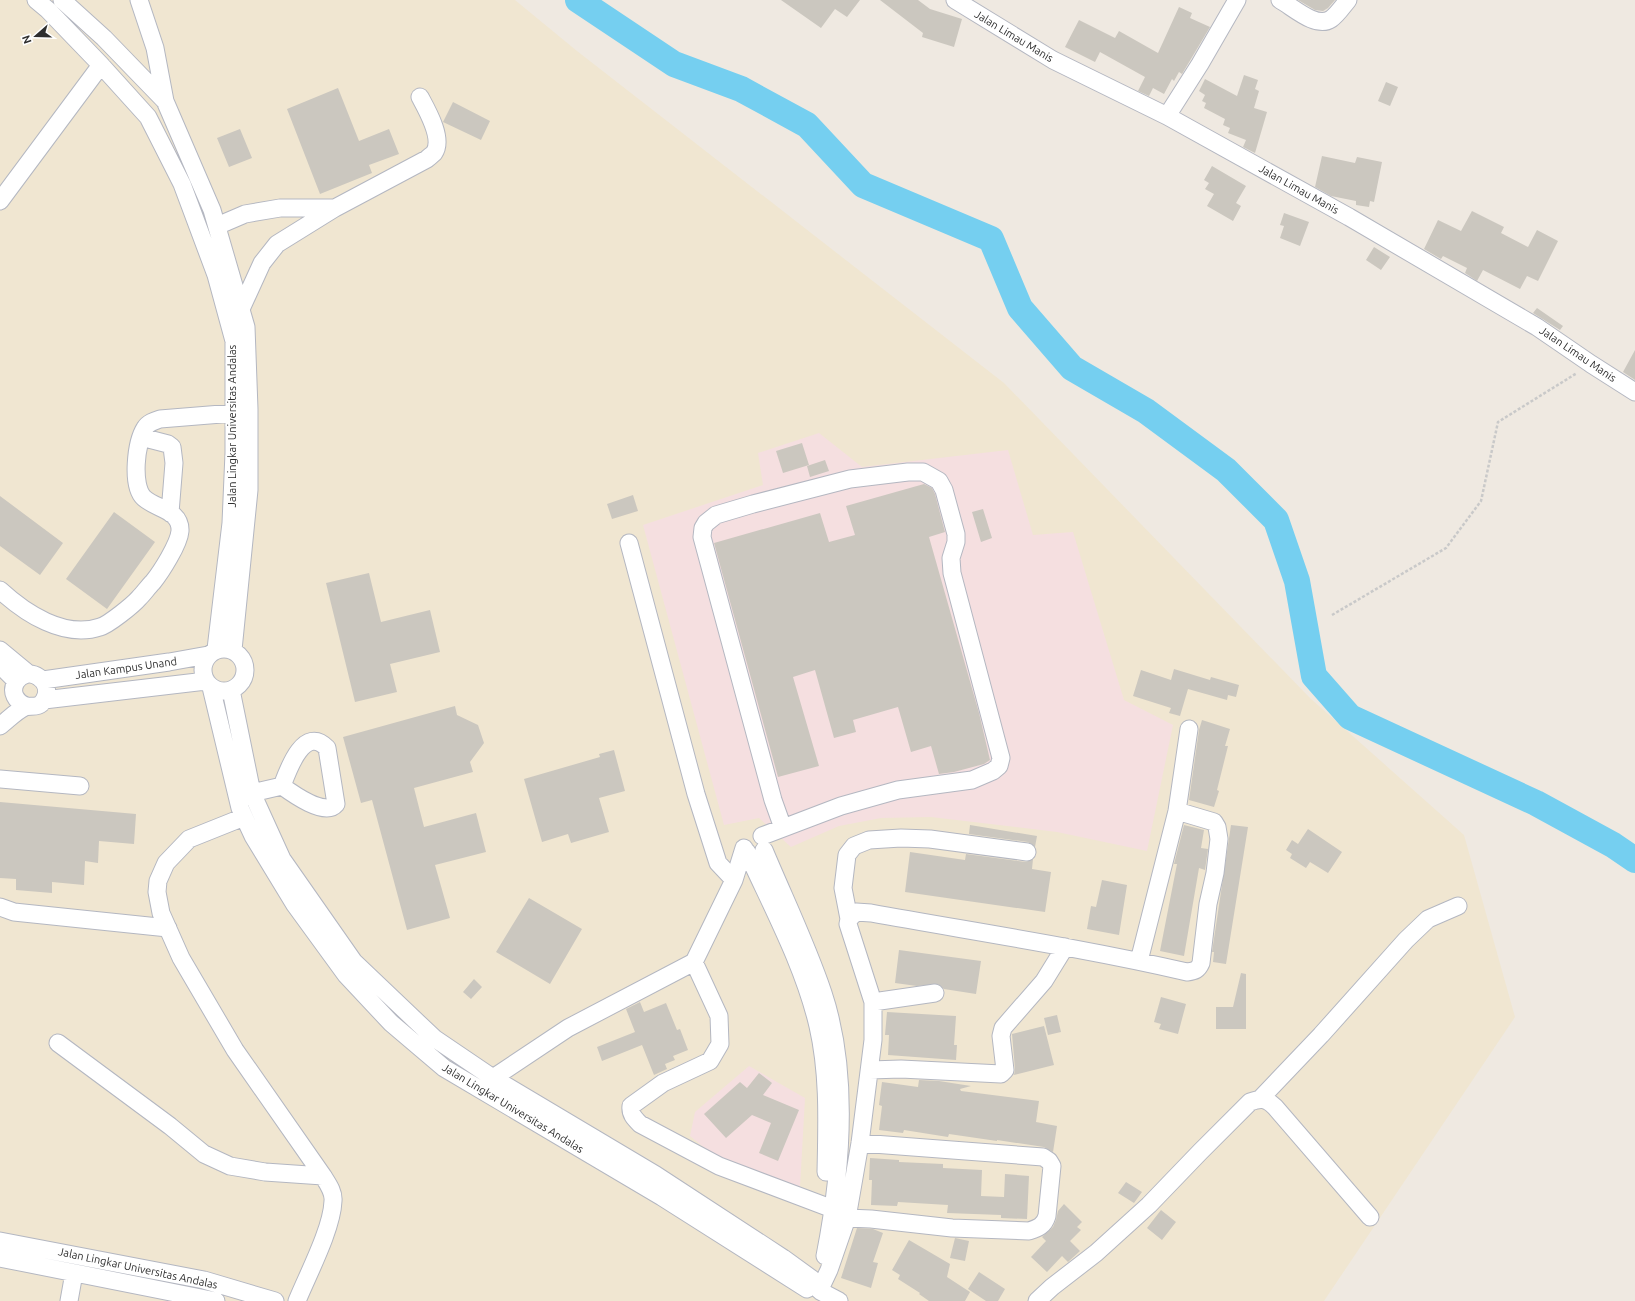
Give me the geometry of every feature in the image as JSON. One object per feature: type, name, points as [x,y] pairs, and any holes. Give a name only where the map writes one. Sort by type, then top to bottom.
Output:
[{"type":"street","name":"Jalan Lingkar Universitas Andalas","points":[[36,0],[48,10],[101,65],[148,117],[182,184],[216,275],[241,370],[249,490],[233,650]]},
{"type":"street","name":"Jalan Lingkar Universitas Andalas","points":[[62,0],[104,38],[165,101],[212,210],[246,327],[234,413],[231,524],[212,652]]},
{"type":"street","points":[[139,0],[155,48],[165,101]]},
{"type":"street","points":[[1167,116],[1200,64],[1237,0]]},
{"type":"street","points":[[1280,0],[1306,17],[1320,22],[1331,19],[1348,0]]},
{"type":"street","name":"Jalan Limau Manis","points":[[962,2],[1053,60],[1167,116],[1349,216],[1537,327],[1590,364],[1635,392]]},
{"type":"street","points":[[0,201],[101,65]]},
{"type":"street","points":[[241,309],[262,263],[277,244],[335,208],[434,154],[437,147],[437,138],[434,126],[420,97]]},
{"type":"street","points":[[217,226],[245,214],[280,208],[335,208]]},
{"type":"street","points":[[0,590],[17,605],[45,621],[67,629],[85,631],[102,627],[139,598],[158,575],[173,550],[180,531],[177,519],[170,513],[144,498],[136,481],[136,468],[141,437],[148,425],[160,419],[234,413]]},
{"type":"street","points":[[141,437],[168,444],[172,447],[174,463],[170,513]]},
{"type":"street","points":[[746,850],[751,855],[756,856],[763,843],[783,828],[841,806],[898,790],[972,780],[994,771],[999,766],[1001,758],[952,573],[951,558],[956,534],[944,490],[939,481],[923,472],[908,472],[850,479],[716,515],[706,523],[703,528],[702,537],[773,800],[783,828]]},
{"type":"street","points":[[629,543],[696,794],[718,862],[734,880]]},
{"type":"street","points":[[225,648],[233,650],[243,659],[245,671],[241,683],[231,690],[217,690],[208,684],[202,668],[204,661],[212,652],[225,648]]},
{"type":"street","points":[[0,650],[26,681]]},
{"type":"street","name":"Jalan Kampus Unand","points":[[26,681],[169,662],[212,652]]},
{"type":"street","points":[[0,665],[26,681],[47,690],[44,700]]},
{"type":"street","points":[[26,681],[17,700],[26,706],[36,706],[44,700],[208,684]]},
{"type":"street","points":[[0,700],[26,681]]},
{"type":"street","name":"Jalan Lingkar Universitas Andalas","points":[[208,684],[244,818],[253,836],[295,905],[346,975],[391,1023],[444,1068],[656,1175],[783,1258],[813,1287],[839,1301]]},
{"type":"street","name":"Jalan Lingkar Universitas Andalas","points":[[231,690],[252,793],[258,809],[282,859],[354,962],[434,1038],[493,1078],[561,1128]]},
{"type":"street","points":[[0,726],[26,706]]},
{"type":"street","points":[[1139,961],[1177,811],[1189,729]]},
{"type":"street","points":[[0,779],[80,786]]},
{"type":"street","points":[[252,793],[282,786]]},
{"type":"street","points":[[849,919],[856,912],[870,913],[966,928],[1139,961],[1187,972],[1195,971],[1201,963],[1208,904],[1219,846],[1218,827],[1214,822],[1177,811]]},
{"type":"street","points":[[244,818],[189,839],[166,863],[158,881],[157,892],[161,913],[181,958],[235,1050],[323,1176],[331,1190],[333,1201],[328,1228],[297,1301]]},
{"type":"street","points":[[813,1287],[830,1270],[847,1218],[860,1143],[873,1040],[873,1002],[848,924],[849,919],[843,888],[847,855],[854,846],[869,840],[901,838],[930,839],[1027,852]]},
{"type":"street","points":[[763,843],[823,994],[834,1036],[838,1066],[840,1092],[839,1141],[833,1212],[823,1264],[813,1287]]},
{"type":"street","points":[[493,1078],[568,1028],[694,962],[734,880],[746,850]]},
{"type":"street","points":[[746,850],[805,983],[818,1027],[828,1110],[825,1206],[813,1287]]},
{"type":"street","points":[[1037,1301],[1052,1287],[1096,1253],[1143,1211],[1250,1102],[1261,1098],[1321,1035],[1406,940],[1428,919],[1458,906]]},
{"type":"street","points":[[0,907],[14,912],[168,928]]},
{"type":"street","points":[[870,1070],[902,1069],[1001,1074],[1005,1070],[1001,1036],[1004,1028],[1044,981],[1064,947]]},
{"type":"street","points":[[694,962],[719,1016],[720,1044],[710,1061],[663,1083],[630,1106],[632,1116],[640,1124],[718,1166],[825,1206]]},
{"type":"street","points":[[873,1002],[935,993]]},
{"type":"street","points":[[403,1033],[413,1018]]},
{"type":"street","points":[[58,1043],[170,1126],[204,1154],[230,1166],[265,1172],[323,1176]]},
{"type":"street","points":[[1261,1098],[1268,1100],[1275,1107],[1370,1217]]},
{"type":"street","points":[[847,1218],[871,1218],[952,1228],[1029,1231],[1039,1228],[1045,1223],[1047,1216],[1052,1166],[1049,1161],[1043,1157],[860,1143]]},
{"type":"street","name":"Jalan Lingkar Universitas Andalas","points":[[0,1241],[204,1280],[275,1301]]},
{"type":"street","name":"Jalan Lingkar Universitas Andalas","points":[[0,1258],[216,1301]]},
{"type":"street","points":[[69,1301],[74,1273]]},
{"type":"path","points":[[1332,615],[1446,548],[1481,501],[1498,422],[1590,364]]},
{"type":"shaded area","points":[[0,0],[515,0],[577,51],[1004,383],[1310,698],[1464,835],[1515,1017],[1324,1301],[0,1301]]},
{"type":"shaded area","points":[[819,433],[862,467],[1008,450],[1033,535],[1073,532],[1124,700],[1173,725],[1147,851],[1057,832],[931,817],[881,818],[839,826],[791,847],[759,818],[724,825],[643,525],[763,485],[758,453]]},
{"type":"shaded area","points":[[749,1066],[805,1098],[800,1187],[718,1159],[690,1136],[695,1112]]},
{"type":"building","points":[[781,0],[860,0],[847,17],[835,9],[821,28]]},
{"type":"building","points":[[880,0],[918,0],[930,9],[962,19],[954,47],[922,37],[923,33]]},
{"type":"building","points":[[1298,0],[1335,0],[1323,11],[1315,10]]},
{"type":"building","points":[[1179,7],[1192,13],[1190,18],[1210,27],[1182,74],[1179,72],[1174,81],[1172,79],[1164,94],[1153,88],[1149,96],[1138,91],[1145,77],[1100,52],[1095,62],[1065,47],[1079,20],[1115,38],[1119,31],[1158,53]]},
{"type":"building","points":[[1244,75],[1258,80],[1255,89],[1259,91],[1254,108],[1267,112],[1255,153],[1243,147],[1246,140],[1228,133],[1230,128],[1223,125],[1225,119],[1204,108],[1206,103],[1202,101],[1205,95],[1199,91],[1205,79],[1237,96]]},
{"type":"building","points":[[1386,82],[1398,87],[1390,106],[1378,101]]},
{"type":"building","points":[[338,88],[359,141],[389,129],[399,154],[369,165],[372,173],[320,194],[287,109]]},
{"type":"building","points":[[453,102],[490,121],[481,140],[443,122]]},
{"type":"building","points":[[240,129],[252,158],[229,167],[217,138]]},
{"type":"building","points":[[1322,156],[1355,163],[1357,157],[1382,162],[1374,202],[1370,201],[1369,207],[1356,205],[1356,201],[1331,196],[1315,187]]},
{"type":"building","points":[[1212,166],[1246,186],[1236,203],[1241,206],[1233,221],[1207,206],[1214,194],[1205,189],[1209,183],[1204,180]]},
{"type":"building","points":[[1472,211],[1504,227],[1501,233],[1528,247],[1537,230],[1558,241],[1538,281],[1527,276],[1520,289],[1483,270],[1477,281],[1465,273],[1467,268],[1443,256],[1441,259],[1424,249],[1438,220],[1461,231]]},
{"type":"building","points":[[1284,213],[1309,222],[1300,246],[1280,238],[1284,226],[1280,225]]},
{"type":"building","points":[[1374,247],[1390,257],[1381,270],[1366,260]]},
{"type":"building","points":[[1537,308],[1563,326],[1560,330],[1533,313]]},
{"type":"building","points":[[1635,350],[1635,380],[1623,372]]},
{"type":"building","points":[[802,443],[809,465],[783,473],[776,451]]},
{"type":"building","points":[[825,460],[829,471],[810,477],[807,466]]},
{"type":"building","points":[[924,484],[932,488],[935,494],[945,532],[929,537],[979,713],[990,760],[984,764],[954,772],[939,774],[931,746],[911,752],[898,707],[853,720],[856,732],[834,738],[815,670],[793,677],[819,766],[778,777],[714,543],[820,513],[829,542],[855,535],[846,506]]},
{"type":"building","points":[[633,495],[638,511],[612,519],[607,504]]},
{"type":"building","points":[[0,496],[63,543],[40,575],[0,546]]},
{"type":"building","points":[[983,509],[992,538],[981,542],[972,512]]},
{"type":"building","points":[[114,512],[155,542],[107,609],[66,579]]},
{"type":"building","points":[[369,573],[381,622],[430,610],[440,652],[390,664],[397,692],[355,702],[326,583]]},
{"type":"building","points":[[1174,669],[1210,680],[1211,677],[1239,685],[1236,697],[1228,695],[1227,700],[1188,689],[1180,716],[1169,713],[1171,708],[1133,696],[1141,670],[1171,680]]},
{"type":"building","points":[[455,706],[457,715],[478,725],[484,743],[470,762],[473,772],[414,788],[424,827],[476,813],[486,852],[435,865],[450,918],[407,930],[372,800],[361,803],[343,737]]},
{"type":"building","points":[[1202,720],[1230,729],[1225,746],[1228,746],[1217,790],[1219,791],[1214,807],[1189,800],[1199,730]]},
{"type":"building","points":[[614,750],[625,791],[599,798],[609,832],[571,843],[568,834],[542,842],[524,779],[600,757],[599,754]]},
{"type":"building","points":[[0,802],[136,814],[134,844],[99,841],[98,863],[85,861],[84,885],[52,882],[52,893],[16,890],[16,879],[0,878]]},
{"type":"building","points":[[970,825],[1037,836],[1035,847],[1028,842],[969,834]]},
{"type":"building","points":[[1184,825],[1204,830],[1201,848],[1208,849],[1205,870],[1199,868],[1184,956],[1160,951],[1177,864],[1174,864]]},
{"type":"building","points":[[1231,825],[1248,827],[1226,964],[1213,962],[1214,952],[1212,952]]},
{"type":"building","points":[[1308,829],[1342,852],[1328,873],[1310,862],[1306,868],[1290,858],[1292,854],[1286,850],[1292,840],[1298,844]]},
{"type":"building","points":[[910,852],[965,860],[966,854],[1026,862],[1033,859],[1032,869],[1051,872],[1045,912],[905,892]]},
{"type":"building","points":[[1102,880],[1127,885],[1119,935],[1087,929],[1091,906],[1096,907]]},
{"type":"building","points":[[529,898],[582,929],[550,984],[496,952]]},
{"type":"building","points":[[899,950],[981,961],[976,994],[944,989],[938,984],[917,986],[895,983]]},
{"type":"building","points":[[1241,973],[1246,974],[1246,1029],[1216,1029],[1216,1007],[1233,1007]]},
{"type":"building","points":[[474,979],[482,987],[471,999],[463,992]]},
{"type":"building","points":[[1161,997],[1186,1004],[1178,1034],[1159,1029],[1161,1024],[1154,1022]]},
{"type":"building","points":[[640,1002],[644,1012],[666,1003],[677,1030],[680,1029],[688,1050],[673,1056],[675,1060],[665,1064],[667,1069],[654,1075],[642,1045],[602,1061],[597,1047],[635,1032],[626,1009]]},
{"type":"building","points":[[887,1012],[956,1016],[954,1045],[957,1045],[956,1060],[888,1055],[889,1035],[885,1035]]},
{"type":"building","points":[[1057,1015],[1061,1032],[1048,1035],[1044,1018]]},
{"type":"building","points":[[1044,1026],[1054,1065],[1014,1075],[1015,1069],[1012,1034]]},
{"type":"building","points":[[759,1073],[772,1083],[763,1095],[799,1110],[778,1161],[759,1153],[771,1123],[752,1115],[726,1138],[704,1114],[740,1082],[747,1088]]},
{"type":"building","points":[[919,1080],[939,1081],[971,1086],[960,1089],[961,1091],[1039,1101],[1036,1122],[1057,1126],[1053,1152],[1044,1147],[997,1140],[949,1134],[948,1137],[904,1130],[903,1133],[879,1130],[882,1106],[879,1105],[882,1082],[918,1087]]},
{"type":"building","points":[[870,1158],[899,1160],[899,1162],[943,1164],[943,1168],[982,1170],[981,1196],[1004,1197],[1005,1174],[1029,1176],[1027,1219],[1001,1218],[1001,1215],[947,1213],[948,1205],[898,1202],[897,1206],[871,1205],[872,1180],[869,1180]]},
{"type":"building","points":[[1126,1182],[1142,1192],[1134,1203],[1118,1193]]},
{"type":"building","points":[[1064,1204],[1082,1222],[1077,1227],[1081,1230],[1070,1241],[1080,1251],[1068,1262],[1062,1256],[1047,1272],[1031,1257],[1046,1241],[1042,1237],[1053,1227],[1058,1211]]},
{"type":"building","points":[[1161,1210],[1176,1222],[1162,1240],[1147,1228]]},
{"type":"building","points":[[857,1228],[873,1229],[883,1233],[873,1262],[878,1263],[871,1288],[841,1278]]},
{"type":"building","points":[[955,1238],[969,1241],[965,1261],[950,1258]]},
{"type":"building","points":[[909,1240],[950,1264],[947,1277],[970,1292],[965,1301],[929,1301],[919,1294],[920,1293],[898,1279],[900,1275],[892,1270]]},
{"type":"building","points":[[979,1272],[1005,1289],[998,1301],[986,1301],[968,1289]]},
{"type":"waterway","points":[[578,0],[674,64],[741,89],[807,125],[863,185],[991,239],[1020,308],[1072,368],[1146,411],[1226,470],[1276,520],[1297,581],[1314,676],[1350,717],[1536,803],[1613,845],[1635,860]]}]
